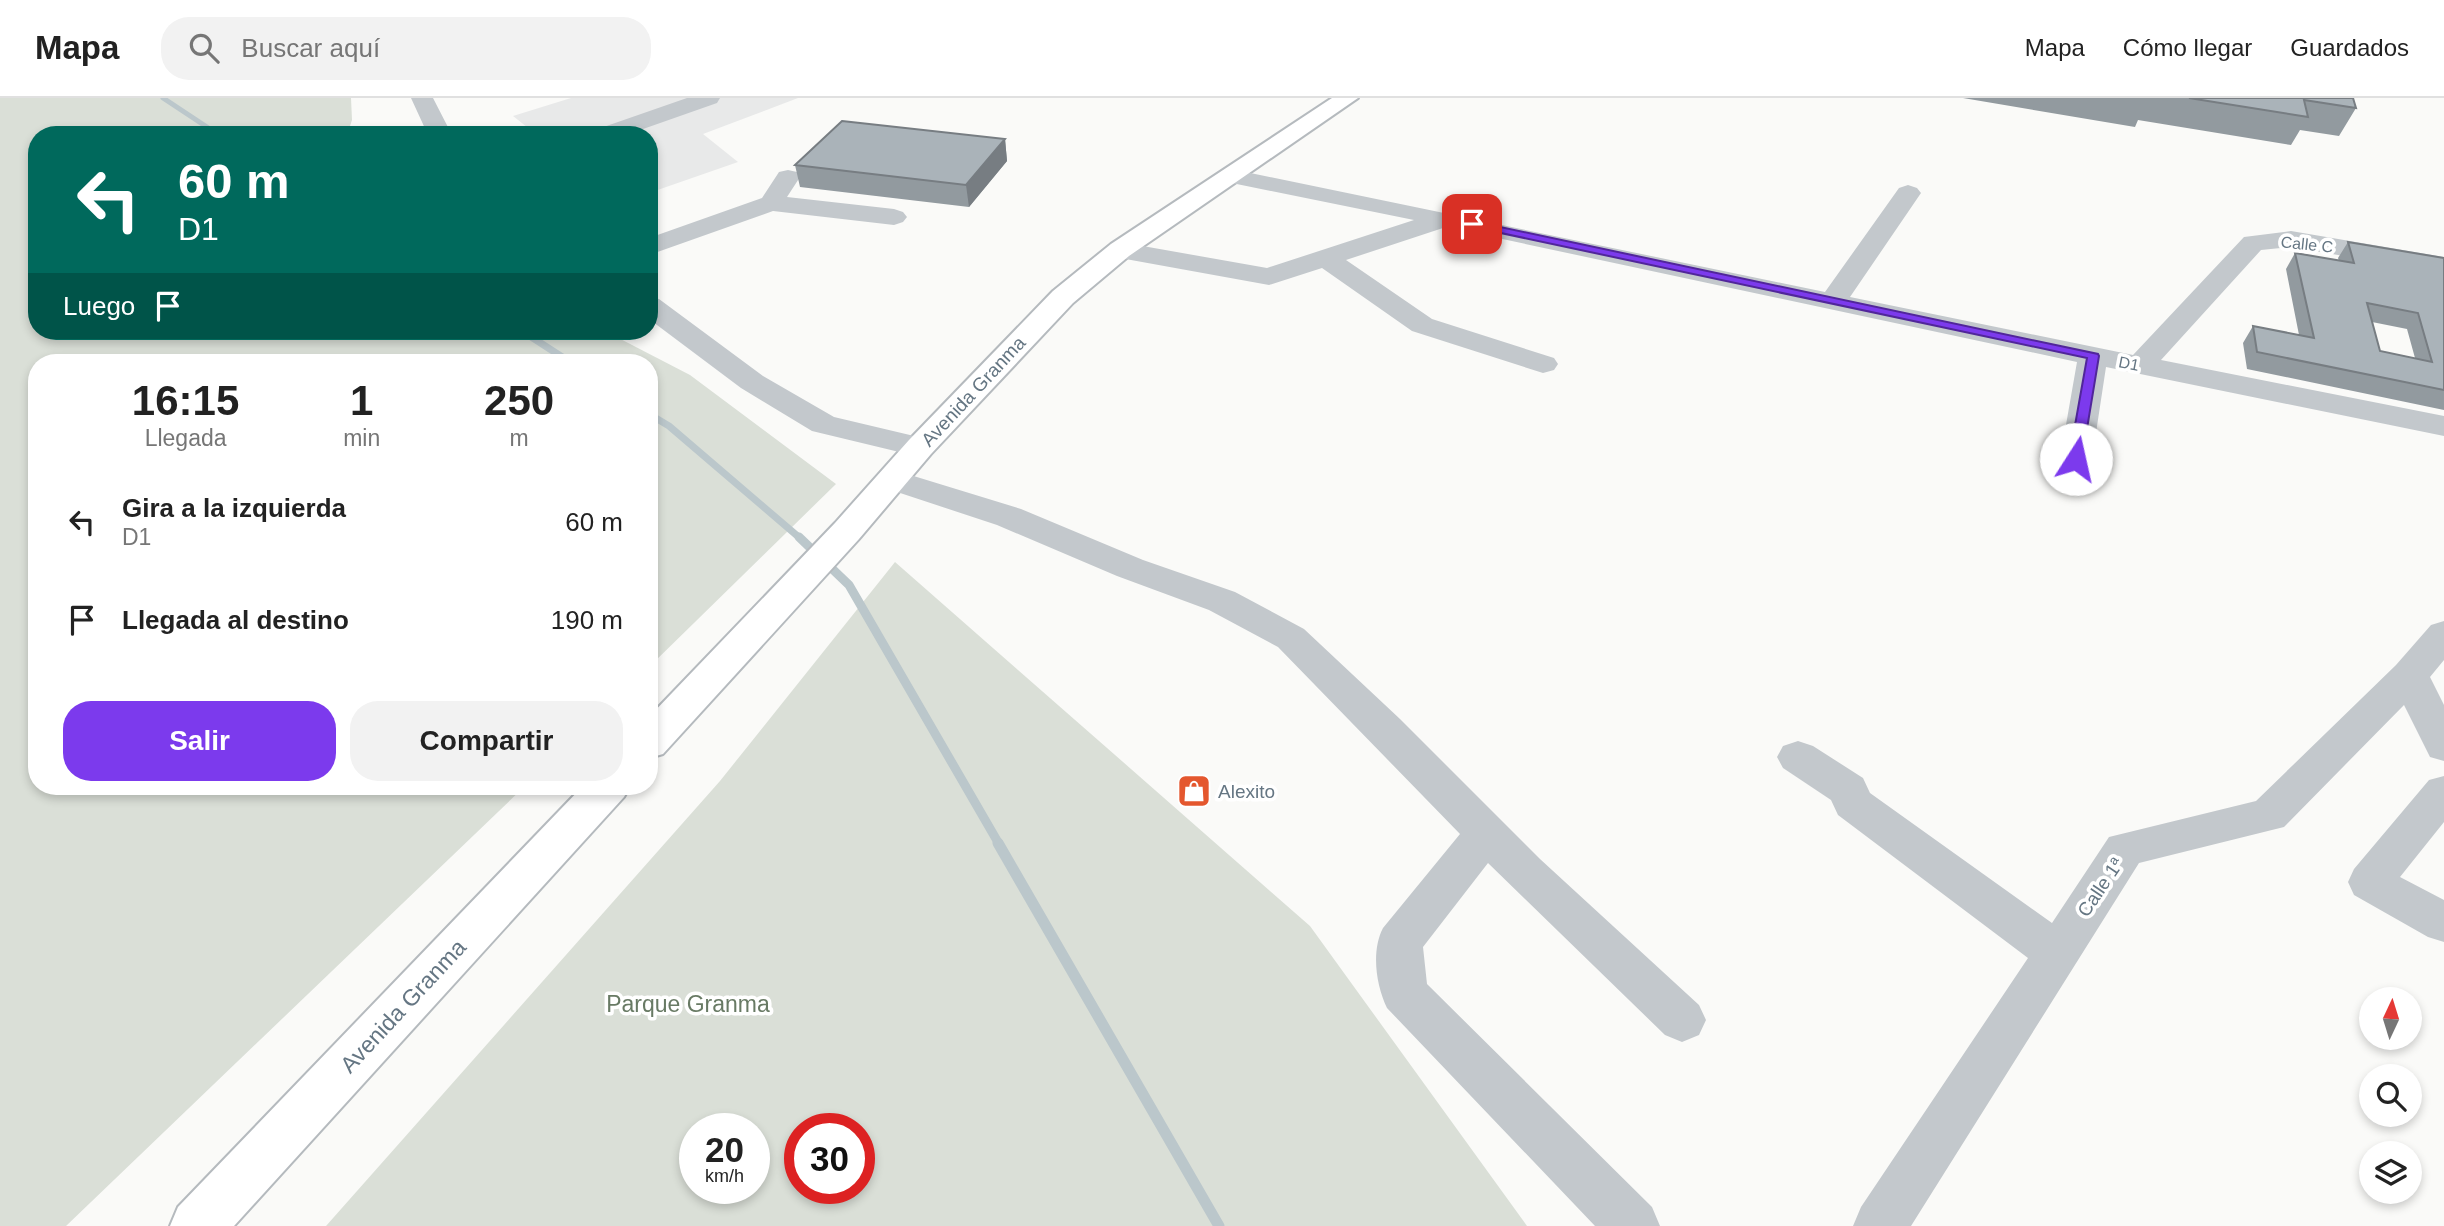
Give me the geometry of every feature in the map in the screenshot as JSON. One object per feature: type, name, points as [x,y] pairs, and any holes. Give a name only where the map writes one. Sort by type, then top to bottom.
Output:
[{"type":"main road","name":"Avenida Granma","points":[[658,733],[894,480],[920,447],[1063,297],[1120,250],[1347,98]]},
{"type":"main road","name":"Avenida Granma","points":[[197,1226],[601,795]]},
{"type":"street","points":[[422,98],[436,126]]},
{"type":"street","points":[[629,126],[709,98]]},
{"type":"street","name":"D1","points":[[1231,176],[2093,356],[2444,426]]},
{"type":"street","points":[[771,203],[788,177]]},
{"type":"street","points":[[1833,301],[1908,193]]},
{"type":"street","points":[[658,244],[771,203],[894,217]]},
{"type":"street","points":[[1120,250],[1269,277],[1446,219]]},
{"type":"street","name":"Calle C","points":[[2140,365],[2253,243],[2291,239],[2444,265]]},
{"type":"street","points":[[1326,259],[1422,325],[1543,365]]},
{"type":"street","points":[[658,312],[752,382],[823,424],[920,447]]},
{"type":"street","points":[[2076,459],[2093,356]]},
{"type":"street","points":[[894,480],[1009,517],[1117,564],[1222,601],[1291,638],[1387,730],[1524,872],[1682,1020]]},
{"type":"street","name":"Calle 1ª","points":[[1880,1226],[2125,849],[2269,815],[2410,675],[2444,634]]},
{"type":"street","points":[[2410,675],[2444,746]]},
{"type":"street","points":[[1798,757],[1848,790],[1853,803],[2056,953]]},
{"type":"street","points":[[2444,792],[2370,882],[2444,923]]},
{"type":"street","points":[[1487,833],[1399,942],[1404,993],[1633,1226]]},
{"type":"shaded area","points":[[571,98],[798,98],[703,134],[738,162],[658,190],[658,126],[526,126],[513,116]]},
{"type":"green space","points":[[0,98],[351,98],[350,126],[28,126],[28,340],[622,340],[649,354],[28,354],[28,795],[516,795],[66,1226],[0,1226]]},
{"type":"green space","points":[[658,358],[690,375],[836,484],[658,658]]},
{"type":"green space","name":"Parque Granma","points":[[895,562],[1310,926],[1527,1226],[326,1226],[720,781]]},
{"type":"building","points":[[2189,98],[2353,98],[2356,108],[2304,100],[2308,117]]},
{"type":"building","points":[[842,121],[1005,139],[966,185],[795,165]]},
{"type":"building","points":[[2348,242],[2444,258],[2444,390],[2257,352],[2253,326],[2314,338],[2295,253],[2354,263]],"holes":[[[2367,303],[2418,313],[2432,362],[2380,351]]]},
{"type":"waterway","points":[[163,98],[205,126]]},
{"type":"waterway","points":[[536,340],[558,354]]},
{"type":"waterway","points":[[658,419],[801,539]]},
{"type":"waterway","points":[[799,537],[849,585],[999,844]]},
{"type":"waterway","points":[[998,843],[1219,1226]]},
{"type":"place","name":"Alexito","points":[[1194,791]]},
{"type":"route","points":[[1472,224],[2093,356],[2076,459]]}]
